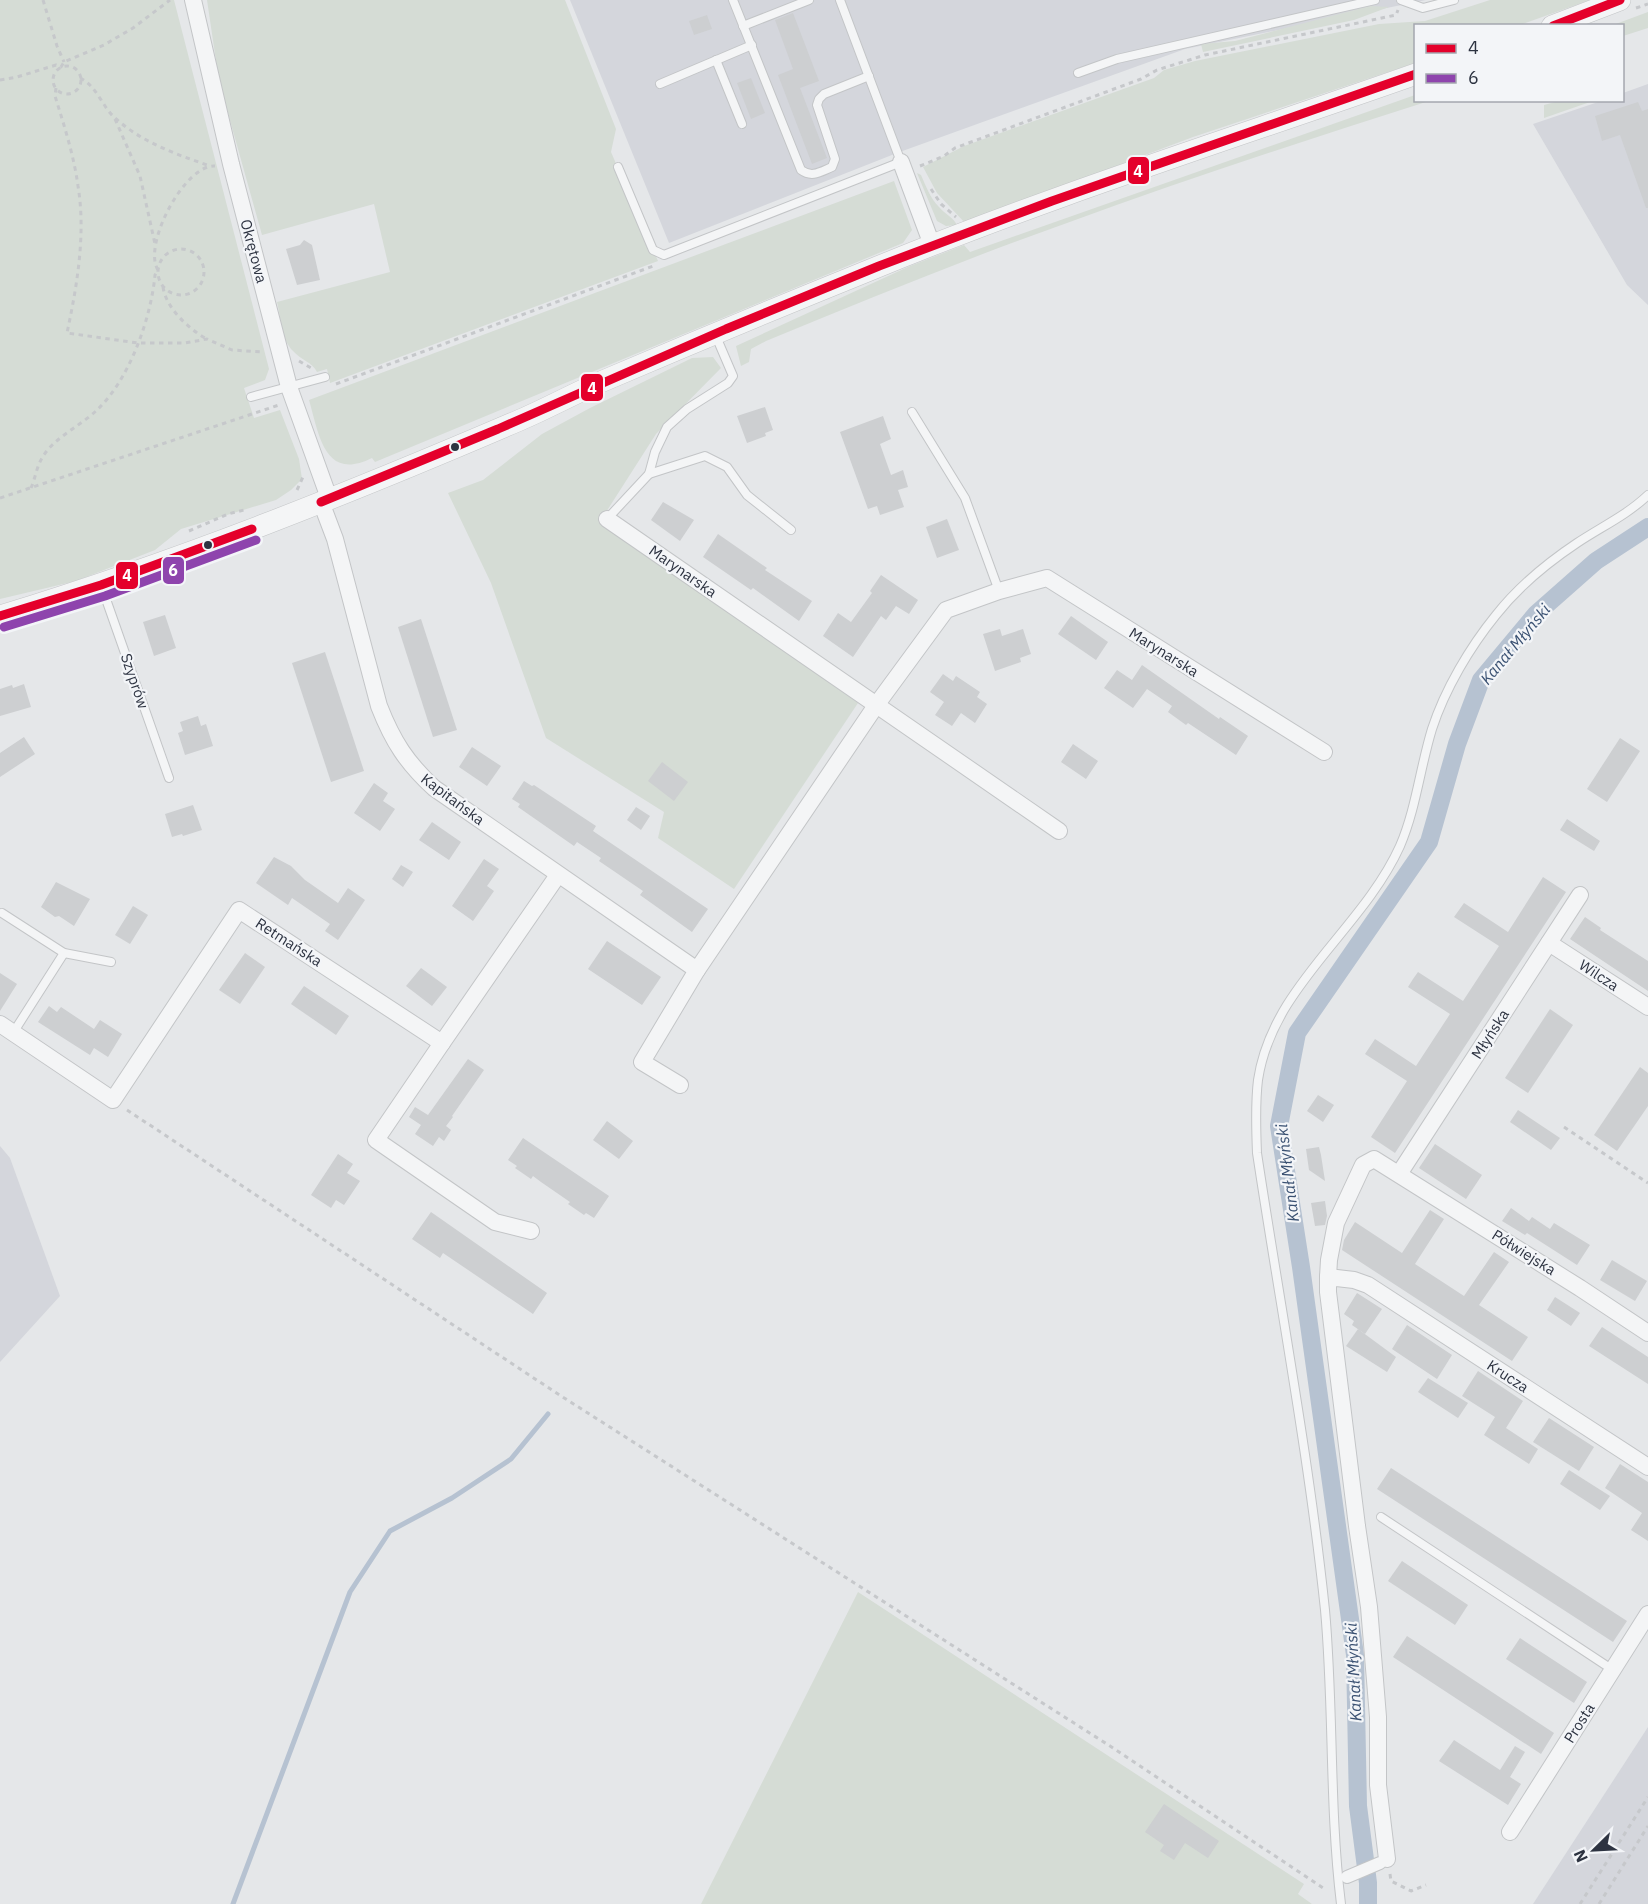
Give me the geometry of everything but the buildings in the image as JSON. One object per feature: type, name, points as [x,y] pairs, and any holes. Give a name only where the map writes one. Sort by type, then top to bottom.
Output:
[{"type":"street","name":"Okrętowa","points":[[193,0],[231,164],[279,349],[325,500]]},
{"type":"street","points":[[1557,24],[1620,0]]},
{"type":"street","points":[[0,616],[101,585],[325,500],[522,419],[714,334],[932,245],[1092,185],[1414,75]]},
{"type":"street","points":[[908,167],[932,245]]},
{"type":"street","name":"Kapitańska","points":[[325,500],[380,706],[389,731],[411,766],[435,788],[697,970]]},
{"type":"street","name":"Marynarska","points":[[607,519],[1059,831]]},
{"type":"street","name":"Marynarska","points":[[877,704],[946,610],[999,591],[1047,578],[1324,752]]},
{"type":"street","points":[[680,1085],[642,1062],[697,970],[877,704]]},
{"type":"street","points":[[531,1231],[495,1222],[376,1140],[558,875]]},
{"type":"street","name":"Młyńska","points":[[1399,1174],[1580,895]]},
{"type":"street","name":"Retmańska","points":[[113,1101],[239,910],[442,1044]]},
{"type":"street","name":"Wilcza","points":[[1550,943],[1648,1007]]},
{"type":"street","points":[[7,1029],[113,1101]]},
{"type":"street","name":"Półwiejska","points":[[1328,1277],[1336,1223],[1363,1165],[1374,1159],[1648,1333]]},
{"type":"street","points":[[1328,1277],[1355,1514],[1369,1607],[1378,1717],[1378,1785],[1383,1861],[1347,1877]]},
{"type":"street","name":"Krucza","points":[[1328,1277],[1354,1280],[1368,1285],[1648,1467]]},
{"type":"street","name":"Prosta","points":[[1510,1832],[1648,1614]]},
{"type":"lane","points":[[733,0],[801,170],[807,174],[813,175],[831,167],[835,159],[817,105],[819,99],[824,94],[869,76]]},
{"type":"lane","points":[[743,26],[809,0]]},
{"type":"lane","points":[[618,167],[653,250],[664,255],[908,167],[869,76],[840,0]]},
{"type":"lane","points":[[1078,73],[1117,59],[1375,0]]},
{"type":"lane","points":[[1402,0],[1423,8],[1454,0]]},
{"type":"lane","points":[[660,84],[752,45]]},
{"type":"lane","points":[[717,60],[742,124]]},
{"type":"lane","points":[[607,519],[649,474],[655,452],[667,428],[687,409],[728,383],[733,376],[714,334]]},
{"type":"lane","points":[[251,397],[291,394],[325,377]]},
{"type":"lane","points":[[912,412],[965,498],[999,591]]},
{"type":"lane","points":[[649,474],[705,456],[727,467],[747,495],[791,530]]},
{"type":"lane","points":[[1341,1904],[1335,1839],[1330,1674],[1324,1610],[1305,1459],[1257,1153],[1258,1079],[1266,1051],[1290,1000],[1366,902],[1399,847],[1418,789],[1432,727],[1445,697],[1478,640],[1495,615],[1523,584],[1578,542],[1634,508],[1648,495]]},
{"type":"lane","name":"Szyprów","points":[[101,585],[169,778]]},
{"type":"lane","points":[[2,913],[64,953],[111,962]]},
{"type":"lane","points":[[7,1029],[64,953]]},
{"type":"lane","points":[[1381,1517],[1613,1670]]},
{"type":"path","points":[[43,0],[64,62]]},
{"type":"path","points":[[170,0],[133,28],[104,45],[64,62],[53,78],[79,187],[81,241],[67,333],[138,343],[207,339]]},
{"type":"path","points":[[908,167],[944,156],[955,148],[1141,79],[1157,70],[1205,55],[1395,15],[1402,0]]},
{"type":"path","points":[[0,80],[16,78],[56,65],[75,69],[114,117],[140,176],[156,245],[156,266],[160,281],[167,300],[180,318],[192,330],[232,350],[265,353],[279,349],[313,369],[319,391],[662,262]]},
{"type":"path","points":[[56,88],[65,94],[74,92],[80,85],[80,78]]},
{"type":"path","points":[[114,117],[158,147],[210,166],[221,167],[231,164]]},
{"type":"path","points":[[156,245],[168,208],[176,196],[198,173],[210,166]]},
{"type":"path","points":[[908,167],[925,174]]},
{"type":"path","points":[[928,182],[941,204],[957,217],[964,234]]},
{"type":"path","points":[[31,488],[42,458],[54,444],[99,408],[121,377],[138,343],[150,309],[155,275],[166,255],[179,249],[194,253],[203,264],[204,278],[201,285],[190,294],[176,295],[163,286]]},
{"type":"path","points":[[0,498],[291,394]]},
{"type":"path","points":[[291,496],[300,486],[304,470]]},
{"type":"path","points":[[185,532],[228,514],[247,510]]},
{"type":"path","points":[[113,1101],[558,1394],[1110,1746],[1323,1888]]},
{"type":"path","points":[[1564,1127],[1648,1183]]},
{"type":"path","points":[[1580,1904],[1648,1797]]},
{"type":"path","points":[[1599,1904],[1648,1826]]},
{"type":"path","points":[[1383,1861],[1391,1881],[1411,1891],[1426,1885]]},
{"type":"shaded area","points":[[0,0],[174,0],[269,369],[265,380],[244,388],[254,418],[280,410],[299,459],[302,479],[276,500],[181,529],[155,550],[76,581],[0,599]]},
{"type":"shaded area","points":[[207,0],[565,0],[616,129],[611,152],[658,261],[330,383],[327,369],[317,372],[289,346],[277,302],[390,272],[374,204],[262,235],[219,81]]},
{"type":"shaded area","points":[[570,0],[1426,0],[1185,49],[897,153],[669,243]]},
{"type":"shaded area","points":[[1490,0],[1590,0],[1523,24],[1414,24],[1414,63],[1193,137],[965,223],[937,193],[923,167],[964,146],[1154,78],[1164,70],[1195,61],[1379,24],[1425,21]]},
{"type":"shaded area","points":[[1370,6],[1389,7],[1354,20],[1203,52],[1201,44],[1235,41]]},
{"type":"shaded area","points":[[1648,12],[1648,28],[1624,36],[1624,24],[1616,24]]},
{"type":"shaded area","points":[[1648,84],[1648,305],[1627,285],[1533,124],[1598,102],[1624,102],[1624,93]]},
{"type":"shaded area","points":[[1414,95],[1414,102],[1426,102],[1157,191],[953,265],[766,341],[751,349],[749,362],[741,366],[736,346],[910,266],[964,245],[970,252]]},
{"type":"shaded area","points":[[1555,102],[1590,102],[1544,118],[1544,105]]},
{"type":"shaded area","points":[[917,173],[921,175],[928,192],[936,203],[957,225],[946,226],[937,221]]},
{"type":"shaded area","points":[[894,181],[912,230],[903,243],[375,462],[372,458],[356,464],[343,464],[326,451],[316,427],[309,400]]},
{"type":"shaded area","points":[[713,357],[721,368],[656,434],[601,520],[858,703],[734,889],[658,838],[664,812],[546,738],[491,583],[448,493],[483,480],[542,434],[590,408],[692,358]]},
{"type":"shaded area","points":[[0,1146],[10,1158],[60,1296],[0,1362]]},
{"type":"shaded area","points":[[858,1592],[1304,1884],[1298,1894],[1312,1904],[701,1904]]},
{"type":"shaded area","points":[[1648,1727],[1648,1904],[1533,1904]]},
{"type":"waterway","name":"Kanał Młyński","points":[[1368,1904],[1368,1883],[1358,1806],[1355,1655],[1279,1126],[1297,1033],[1429,842],[1457,744],[1481,680],[1536,614],[1596,561],[1648,527]]},
{"type":"waterway","points":[[233,1904],[350,1592],[390,1531],[452,1498],[511,1459],[548,1414]]},
{"type":"transit line","name":"4","points":[[1558,24],[1620,0]]},
{"type":"transit line","name":"4","points":[[321,502],[879,266],[1052,201],[1414,75]]},
{"type":"transit line","name":"4","points":[[0,616],[101,585],[252,529]]},
{"type":"transit line","name":"6","points":[[4,627],[105,596],[256,540]]}]
